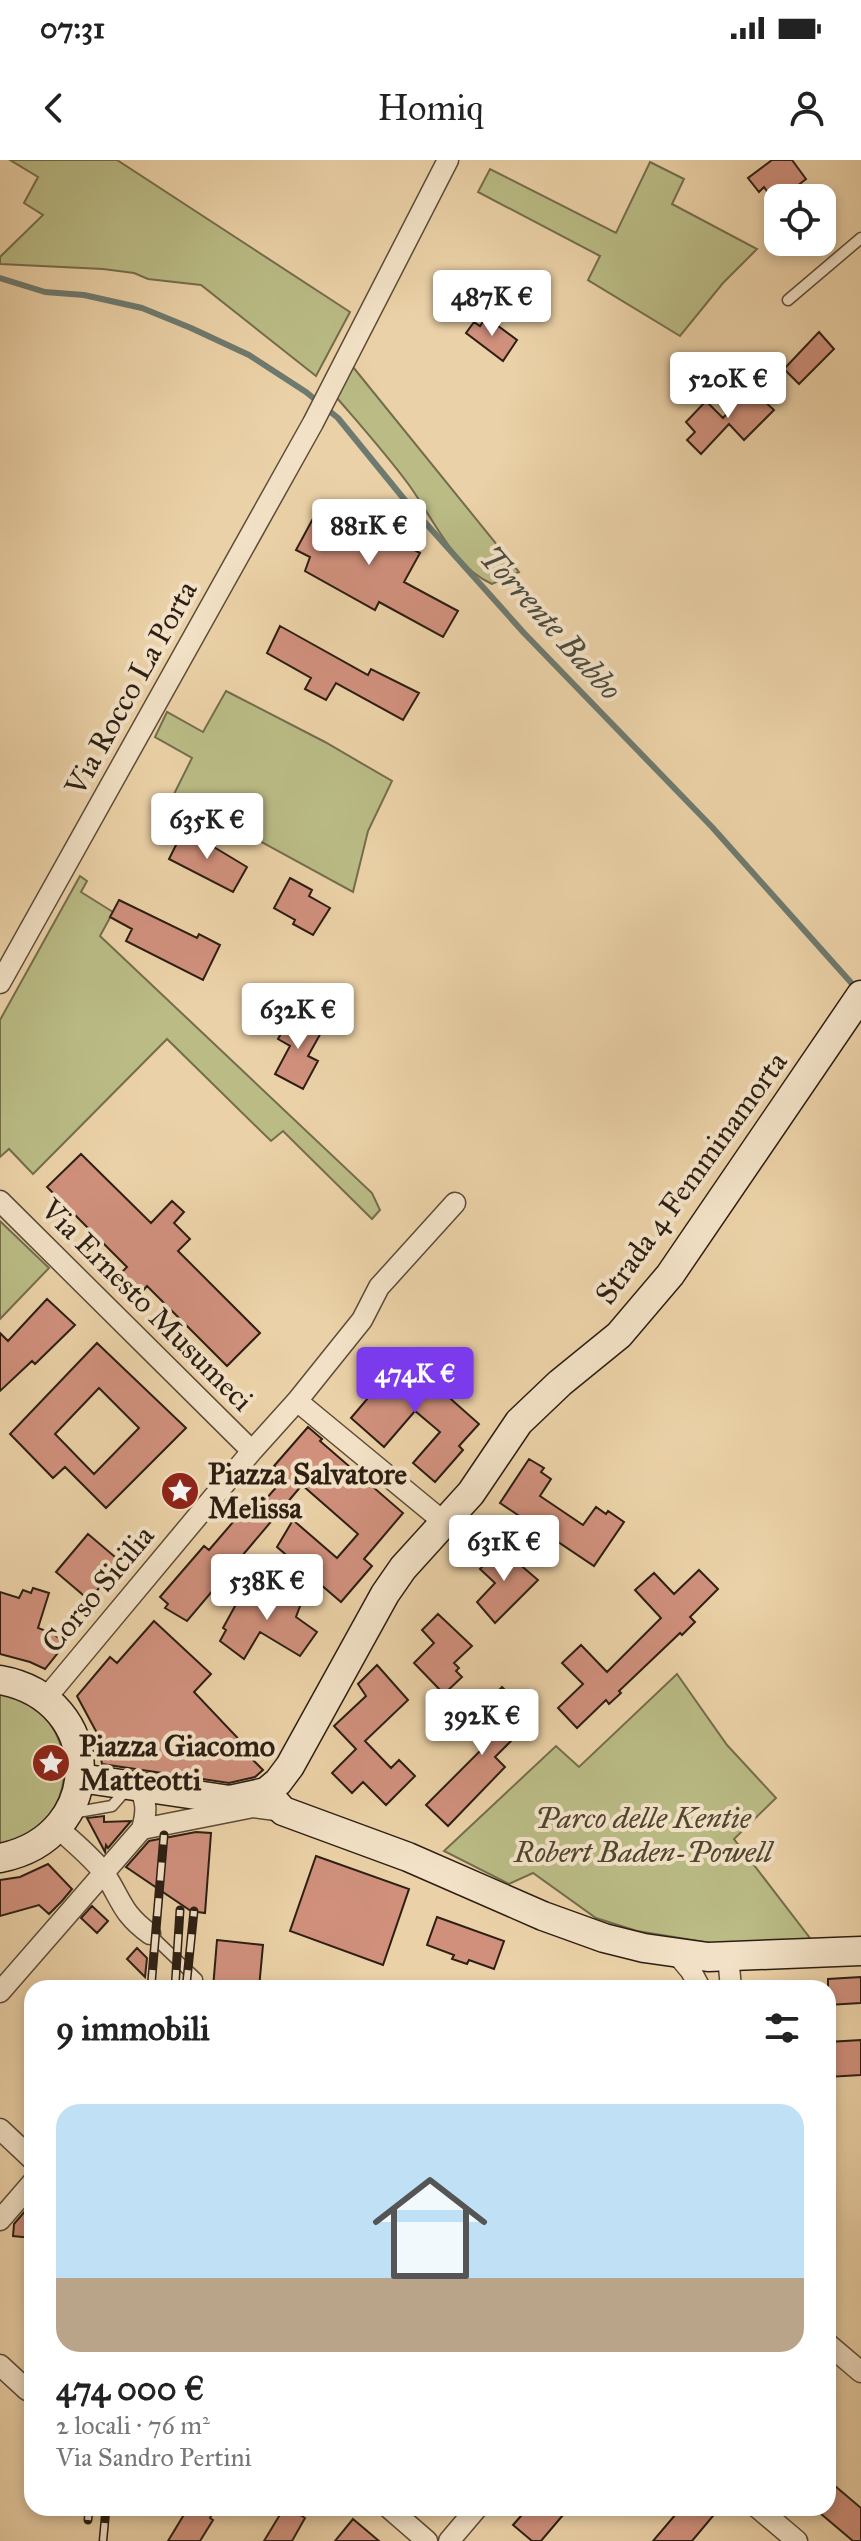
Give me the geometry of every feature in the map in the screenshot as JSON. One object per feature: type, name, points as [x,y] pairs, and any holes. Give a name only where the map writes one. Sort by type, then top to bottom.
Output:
[{"type":"street","name":"Via Rocco La Porta","points":[[0,983],[330,392],[448,160]]},
{"type":"street","name":"Strada 4 Femminamorta","points":[[270,1798],[385,1594],[403,1568],[478,1484],[519,1422],[560,1383],[619,1335],[670,1275],[861,995]]},
{"type":"street","name":"Via Ernesto Musumeci","points":[[0,1201],[252,1451]]},
{"type":"street","name":"Corso Sicilia","points":[[53,1690],[297,1401],[362,1320],[379,1287],[455,1203]]},
{"type":"street","points":[[297,1401],[445,1523]]},
{"type":"street","points":[[0,1680],[53,1690],[91,1779]]},
{"type":"street","points":[[91,1779],[230,1800],[270,1798],[555,1921],[604,1938],[708,1957],[861,1951]]},
{"type":"street","points":[[0,1858],[20,1854],[67,1828],[76,1796],[91,1779]]},
{"type":"street","points":[[0,1992],[142,1829],[147,1811],[145,1797],[134,1784]]},
{"type":"street","points":[[142,1829],[270,1798]]},
{"type":"street","points":[[67,1828],[103,1872],[132,1921],[150,1934]]},
{"type":"street","points":[[676,1953],[696,1980]]},
{"type":"street","points":[[728,1956],[730,1980]]},
{"type":"street","points":[[0,2129],[24,2152]]},
{"type":"street","points":[[0,2220],[24,2192]]},
{"type":"street","points":[[836,2351],[861,2372]]},
{"type":"street","points":[[0,2365],[24,2387]]},
{"type":"street","points":[[398,2516],[427,2541]]},
{"type":"street","points":[[449,2541],[470,2516]]},
{"type":"street","points":[[767,2516],[797,2541]]},
{"type":"lane","points":[[788,300],[861,238]]},
{"type":"lane","points":[[67,1828],[112,1806],[134,1784]]},
{"type":"lane","points":[[150,1934],[197,1980]]},
{"type":"green space","points":[[10,160],[117,160],[350,312],[316,376],[201,285],[148,279],[134,273],[103,269],[0,264],[0,257],[43,215],[24,203],[38,177]]},
{"type":"green space","points":[[650,162],[684,179],[672,204],[757,249],[723,283],[680,336],[588,280],[600,256],[478,192],[490,169],[616,233]]},
{"type":"green space","points":[[353,367],[519,572],[492,584],[479,577],[455,554],[401,474],[337,398]]},
{"type":"green space","points":[[226,691],[392,781],[368,831],[353,892],[174,794],[192,758],[155,737],[167,712],[203,732]]},
{"type":"green space","points":[[80,876],[87,881],[81,892],[113,912],[100,936],[372,1193],[380,1210],[372,1219],[283,1131],[271,1141],[167,1039],[33,1174],[9,1149],[0,1157],[0,1020]]},
{"type":"green space","points":[[0,1221],[49,1268],[0,1319]]},
{"type":"green space","name":"Parco delle Kentie Robert Baden-Powell","points":[[677,1674],[727,1745],[776,1798],[734,1839],[813,1942],[723,1945],[637,1931],[596,1918],[533,1873],[509,1884],[444,1851],[556,1746],[579,1767]]},
{"type":"green space","points":[[0,1692],[35,1708],[51,1725],[64,1759],[64,1778],[52,1812],[40,1826],[24,1837],[0,1844]]},
{"type":"building","points":[[772,160],[792,160],[806,179],[800,184],[764,184],[759,192],[748,178]]},
{"type":"building","points":[[486,317],[517,340],[503,361],[466,333],[474,322],[480,326]]},
{"type":"building","points":[[819,332],[834,349],[799,384],[784,369]]},
{"type":"building","points":[[750,388],[774,410],[744,440],[729,424],[701,454],[687,440],[695,432],[686,422],[706,401],[723,418]]},
{"type":"building","points":[[323,500],[420,553],[404,582],[458,611],[443,637],[379,602],[375,610],[305,571],[310,557],[296,550]]},
{"type":"building","points":[[280,626],[368,675],[371,669],[419,693],[403,720],[336,683],[326,700],[305,689],[311,678],[267,653]]},
{"type":"building","points":[[184,829],[247,867],[233,892],[169,859]]},
{"type":"building","points":[[290,878],[312,890],[309,896],[330,908],[313,935],[274,908]]},
{"type":"building","points":[[119,900],[197,938],[199,934],[220,945],[203,980],[126,941],[132,929],[110,917]]},
{"type":"building","points":[[292,1014],[322,1031],[308,1056],[318,1061],[303,1089],[275,1074],[290,1046],[278,1039]]},
{"type":"building","points":[[81,1154],[151,1223],[172,1201],[184,1212],[174,1223],[190,1239],[178,1251],[260,1333],[227,1366],[147,1286],[141,1293],[121,1273],[127,1267],[47,1187]]},
{"type":"building","points":[[47,1299],[75,1325],[35,1364],[32,1361],[0,1391],[0,1333],[8,1341]]},
{"type":"building","points":[[97,1343],[186,1428],[106,1508],[65,1467],[53,1478],[10,1434]],"holes":[[[99,1388],[139,1428],[94,1474],[55,1434]]]},
{"type":"building","points":[[399,1353],[479,1424],[459,1446],[463,1450],[435,1482],[413,1463],[440,1432],[415,1411],[384,1447],[351,1418],[374,1391],[369,1388]]},
{"type":"building","points":[[308,1427],[403,1513],[364,1559],[372,1566],[341,1602],[277,1547],[293,1520],[337,1558],[358,1534],[302,1485],[187,1621],[165,1608],[168,1604],[160,1597],[204,1546],[209,1550],[252,1500],[260,1506],[286,1476],[274,1466]]},
{"type":"building","points":[[529,1459],[544,1468],[541,1472],[551,1479],[540,1496],[583,1525],[596,1507],[624,1522],[594,1566],[500,1503]]},
{"type":"building","points":[[88,1534],[121,1562],[89,1600],[56,1572]]},
{"type":"building","points":[[497,1545],[538,1580],[495,1623],[477,1602],[495,1583],[480,1569],[489,1560],[485,1556]]},
{"type":"building","points":[[699,1570],[718,1589],[690,1617],[695,1622],[619,1691],[621,1693],[609,1704],[606,1700],[577,1728],[558,1708],[583,1684],[562,1663],[581,1645],[607,1672],[661,1618],[635,1590],[654,1573],[674,1594]]},
{"type":"building","points":[[254,1584],[277,1597],[281,1589],[302,1601],[296,1617],[317,1632],[300,1656],[260,1632],[244,1659],[220,1641],[226,1630],[223,1628],[240,1597],[245,1600]]},
{"type":"building","points":[[33,1588],[49,1593],[38,1628],[54,1634],[65,1644],[45,1669],[0,1654],[0,1592],[19,1598],[23,1590],[31,1593]]},
{"type":"building","points":[[438,1614],[472,1646],[454,1663],[462,1677],[444,1694],[414,1663],[434,1643],[422,1630]]},
{"type":"building","points":[[154,1621],[211,1674],[194,1692],[249,1750],[246,1753],[263,1770],[255,1777],[229,1783],[102,1764],[97,1733],[77,1696],[110,1657],[117,1663]]},
{"type":"building","points":[[377,1665],[408,1700],[365,1741],[391,1768],[399,1760],[415,1776],[386,1805],[363,1782],[352,1793],[332,1773],[356,1749],[334,1726],[366,1696],[358,1684]]},
{"type":"building","points":[[502,1687],[533,1719],[495,1757],[505,1767],[448,1826],[426,1805],[494,1737],[474,1716]]},
{"type":"building","points":[[104,1816],[104,1822],[131,1821],[108,1848],[106,1845],[105,1852],[87,1818]]},
{"type":"building","points":[[196,1832],[211,1833],[205,1913],[191,1911],[126,1867],[149,1841]]},
{"type":"building","points":[[316,1856],[409,1889],[383,1965],[290,1931]]},
{"type":"building","points":[[48,1864],[72,1889],[62,1901],[49,1914],[39,1905],[0,1916],[0,1880],[20,1877]]},
{"type":"building","points":[[92,1906],[108,1921],[97,1933],[81,1918]]},
{"type":"building","points":[[437,1917],[504,1941],[494,1969],[469,1960],[467,1964],[452,1959],[454,1955],[427,1945]]},
{"type":"building","points":[[217,1940],[263,1945],[260,1980],[214,1980]]},
{"type":"building","points":[[137,1948],[147,1958],[145,1977],[127,1959]]},
{"type":"building","points":[[861,1977],[861,2003],[836,2005],[836,1980],[828,1979]]},
{"type":"building","points":[[861,2040],[861,2075],[836,2077],[836,2042]]},
{"type":"building","points":[[24,2212],[24,2237],[13,2236],[14,2224]]},
{"type":"building","points":[[836,2487],[861,2508],[861,2541],[853,2541],[823,2516],[836,2516]]},
{"type":"building","points":[[183,2516],[211,2516],[213,2520],[200,2541],[168,2541]]},
{"type":"building","points":[[279,2516],[305,2518],[292,2541],[264,2541]]},
{"type":"building","points":[[521,2516],[562,2516],[541,2541],[532,2541],[513,2525]]},
{"type":"building","points":[[674,2516],[713,2516],[692,2541],[653,2541]]},
{"type":"building","points":[[353,2519],[379,2541],[335,2541]]},
{"type":"waterway","name":"Torrente Babbo","points":[[0,278],[45,292],[84,295],[142,308],[191,328],[249,355],[306,392],[338,418],[404,499],[524,633],[712,827],[855,987]]},
{"type":"railway","points":[[152,1980],[164,1835]]},
{"type":"railway","points":[[176,1980],[180,1910]]},
{"type":"railway","points":[[187,1980],[194,1911]]},
{"type":"railway","points":[[88,2516],[88,2520]]},
{"type":"railway","points":[[103,2541],[105,2516]]},
{"type":"place","name":"Piazza Salvatore Melissa","points":[[180,1491]]},
{"type":"place","name":"Piazza Giacomo Matteotti","points":[[51,1763]]}]
